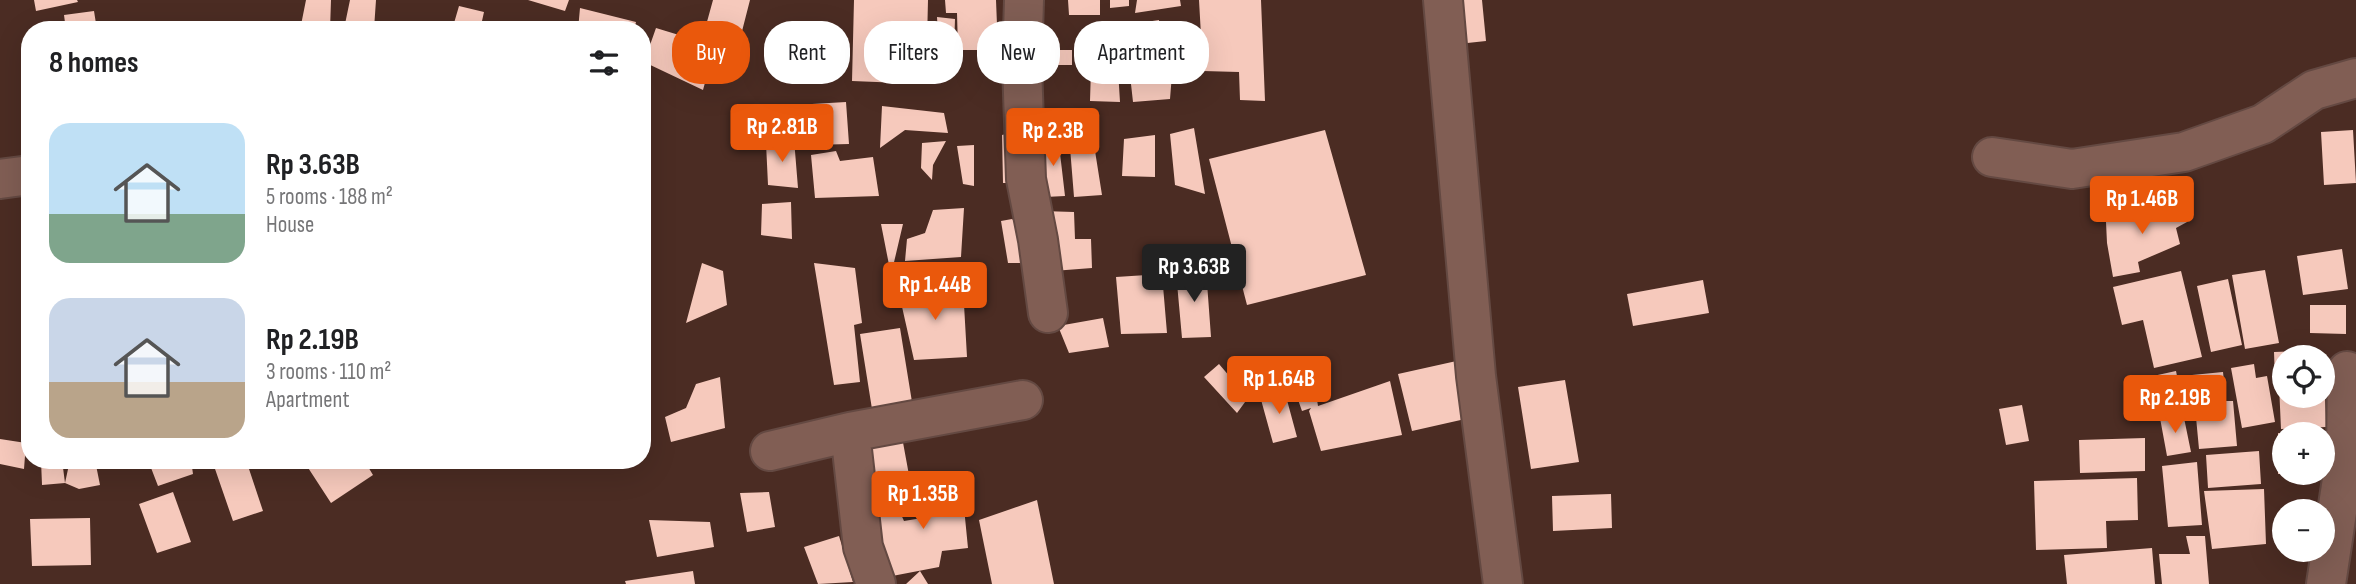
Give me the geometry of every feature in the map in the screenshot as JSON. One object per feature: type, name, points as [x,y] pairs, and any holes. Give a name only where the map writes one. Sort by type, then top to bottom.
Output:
[{"type":"street","points":[[1024,0],[1022,65],[1026,179],[1048,313]]},
{"type":"street","points":[[1443,0],[1476,376],[1503,584]]},
{"type":"street","points":[[1993,158],[2072,169],[2184,152],[2263,124],[2314,90],[2356,78]]},
{"type":"street","points":[[0,179],[21,177]]},
{"type":"street","points":[[2326,584],[2346,453],[2347,371]]},
{"type":"street","points":[[770,451],[850,432],[1023,400]]},
{"type":"street","points":[[850,432],[863,547],[876,584]]},
{"type":"building","points":[[34,0],[77,0],[78,2],[36,11]]},
{"type":"building","points":[[306,0],[331,0],[330,21],[302,21]]},
{"type":"building","points":[[350,0],[376,0],[375,21],[346,21]]},
{"type":"building","points":[[528,0],[569,0],[565,11]]},
{"type":"building","points":[[713,0],[750,0],[745,21],[707,21]]},
{"type":"building","points":[[854,0],[928,0],[928,21],[864,21],[864,81],[852,81]]},
{"type":"building","points":[[945,0],[996,0],[997,21],[977,21],[977,50],[963,50],[963,21],[957,21],[957,13],[946,13]]},
{"type":"building","points":[[1068,0],[1100,0],[1100,15],[1069,15]]},
{"type":"building","points":[[1110,0],[1129,0],[1129,6],[1110,8]]},
{"type":"building","points":[[1137,0],[1180,0],[1181,6],[1135,13]]},
{"type":"building","points":[[1199,0],[1261,0],[1265,101],[1240,100],[1239,72],[1209,71],[1209,21],[1200,21]]},
{"type":"building","points":[[1453,0],[1482,0],[1486,41],[1458,44]]},
{"type":"building","points":[[459,6],[484,12],[482,21],[455,21]]},
{"type":"building","points":[[580,8],[632,21],[579,21]]},
{"type":"building","points":[[94,11],[96,21],[65,21],[64,15]]},
{"type":"building","points":[[937,17],[955,19],[955,21],[937,21]]},
{"type":"building","points":[[656,28],[672,33],[672,75],[651,65],[651,42]]},
{"type":"building","points":[[1060,50],[1072,50],[1072,65],[1060,65]]},
{"type":"building","points":[[690,84],[705,84],[703,90]]},
{"type":"building","points":[[1091,84],[1119,84],[1120,102],[1090,101]]},
{"type":"building","points":[[1131,84],[1171,84],[1170,99],[1133,102]]},
{"type":"building","points":[[846,102],[849,144],[812,145],[812,104]]},
{"type":"building","points":[[882,106],[944,113],[948,133],[905,130],[880,148]]},
{"type":"building","points":[[1194,128],[1205,194],[1175,185],[1170,134]]},
{"type":"building","points":[[1325,130],[1366,275],[1247,305],[1209,159]]},
{"type":"building","points":[[2353,130],[2356,183],[2324,185],[2321,132]]},
{"type":"building","points":[[1016,131],[1015,183],[1003,183],[1002,135]]},
{"type":"building","points":[[1092,132],[1102,195],[1074,197],[1069,135]]},
{"type":"building","points":[[1155,135],[1155,177],[1122,176],[1124,139]]},
{"type":"building","points":[[1058,136],[1065,196],[1045,197],[1042,138]]},
{"type":"building","points":[[794,139],[798,188],[768,185],[766,143]]},
{"type":"building","points":[[946,141],[933,165],[932,180],[921,168],[922,143]]},
{"type":"building","points":[[974,145],[974,186],[963,184],[957,146]]},
{"type":"building","points":[[836,151],[840,161],[873,157],[879,196],[815,198],[811,155]]},
{"type":"building","points":[[791,202],[792,239],[761,235],[762,204]]},
{"type":"building","points":[[2179,203],[2187,222],[2176,228],[2180,244],[2138,262],[2140,272],[2113,277],[2107,243],[2108,217]]},
{"type":"building","points":[[964,208],[961,257],[905,261],[907,239],[925,233],[933,210]]},
{"type":"building","points":[[1042,211],[1074,212],[1075,239],[1091,239],[1092,268],[1053,271]]},
{"type":"building","points":[[1012,219],[1035,239],[1021,263],[1008,263],[1001,221]]},
{"type":"building","points":[[881,224],[903,224],[891,275]]},
{"type":"building","points":[[2342,249],[2348,289],[2303,295],[2297,256]]},
{"type":"building","points":[[702,263],[723,271],[727,305],[686,323]]},
{"type":"building","points":[[814,263],[855,268],[862,323],[854,325],[860,382],[834,385]]},
{"type":"building","points":[[1206,269],[1211,337],[1182,338],[1176,272]]},
{"type":"building","points":[[2265,270],[2279,343],[2245,349],[2232,275]]},
{"type":"building","points":[[2181,271],[2202,357],[2154,368],[2143,320],[2122,325],[2113,287]]},
{"type":"building","points":[[1162,274],[1167,333],[1121,334],[1116,277]]},
{"type":"building","points":[[2228,279],[2242,345],[2211,352],[2197,286]]},
{"type":"building","points":[[1703,280],[1709,313],[1633,326],[1627,294]]},
{"type":"building","points":[[963,287],[967,357],[914,360],[898,289]]},
{"type":"building","points":[[2310,305],[2346,305],[2346,334],[2310,333]]},
{"type":"building","points":[[1103,318],[1109,347],[1069,353],[1058,326]]},
{"type":"building","points":[[900,328],[912,402],[872,409],[860,334]]},
{"type":"building","points":[[1461,360],[1474,417],[1412,431],[1398,374]]},
{"type":"building","points":[[1219,364],[1248,398],[1237,413],[1204,377]]},
{"type":"building","points":[[2254,364],[2256,378],[2267,376],[2275,422],[2242,428],[2231,368]]},
{"type":"building","points":[[1312,369],[1318,406],[1390,381],[1402,435],[1321,451],[1309,411],[1311,408],[1302,411],[1290,377]]},
{"type":"building","points":[[2176,371],[2184,410],[2160,414],[2153,376]]},
{"type":"building","points":[[2223,372],[2226,401],[2233,401],[2237,446],[2199,449],[2192,375]]},
{"type":"building","points":[[720,377],[725,428],[671,442],[665,417],[686,408],[696,384]]},
{"type":"building","points":[[1565,380],[1579,462],[1531,469],[1518,387]]},
{"type":"building","points":[[1284,389],[1297,437],[1273,443],[1260,396]]},
{"type":"building","points":[[2022,405],[2029,441],[2006,445],[1999,409]]},
{"type":"building","points":[[2280,408],[2325,408],[2326,422],[2281,422]]},
{"type":"building","points":[[2183,413],[2191,452],[2167,456],[2160,418]]},
{"type":"building","points":[[902,437],[911,486],[872,492],[865,443]]},
{"type":"building","points":[[2145,438],[2145,471],[2080,473],[2079,440]]},
{"type":"building","points":[[0,439],[21,442],[21,468],[0,464]]},
{"type":"building","points":[[2259,451],[2261,484],[2208,488],[2206,455]]},
{"type":"building","points":[[2197,462],[2202,525],[2168,527],[2162,466]]},
{"type":"building","points":[[41,469],[63,469],[65,483],[42,485]]},
{"type":"building","points":[[68,469],[97,469],[100,485],[79,489],[65,483]]},
{"type":"building","points":[[151,469],[192,469],[193,474],[158,486]]},
{"type":"building","points":[[215,469],[249,469],[263,511],[233,521]]},
{"type":"building","points":[[309,469],[369,469],[373,475],[331,503]]},
{"type":"building","points":[[961,477],[968,548],[942,551],[939,567],[887,577],[870,513],[899,510],[904,521],[928,517],[925,483]]},
{"type":"building","points":[[2137,478],[2138,520],[2106,521],[2107,548],[2036,550],[2034,481]]},
{"type":"building","points":[[2264,489],[2266,544],[2212,549],[2204,491]]},
{"type":"building","points":[[173,492],[191,542],[157,553],[139,504]]},
{"type":"building","points":[[769,492],[775,527],[747,532],[740,493]]},
{"type":"building","points":[[1611,494],[1612,528],[1553,531],[1552,496]]},
{"type":"building","points":[[1037,500],[1054,584],[992,584],[979,520]]},
{"type":"building","points":[[90,518],[91,565],[32,566],[30,519]]},
{"type":"building","points":[[649,520],[710,522],[714,547],[657,557]]},
{"type":"building","points":[[839,536],[853,582],[818,584],[804,547]]},
{"type":"building","points":[[2186,536],[2205,536],[2209,584],[2162,584],[2159,554],[2190,554]]},
{"type":"building","points":[[2152,548],[2155,584],[2067,584],[2064,555]]},
{"type":"building","points":[[693,571],[695,584],[626,584],[625,581]]},
{"type":"building","points":[[920,571],[928,584],[906,584]]}]
